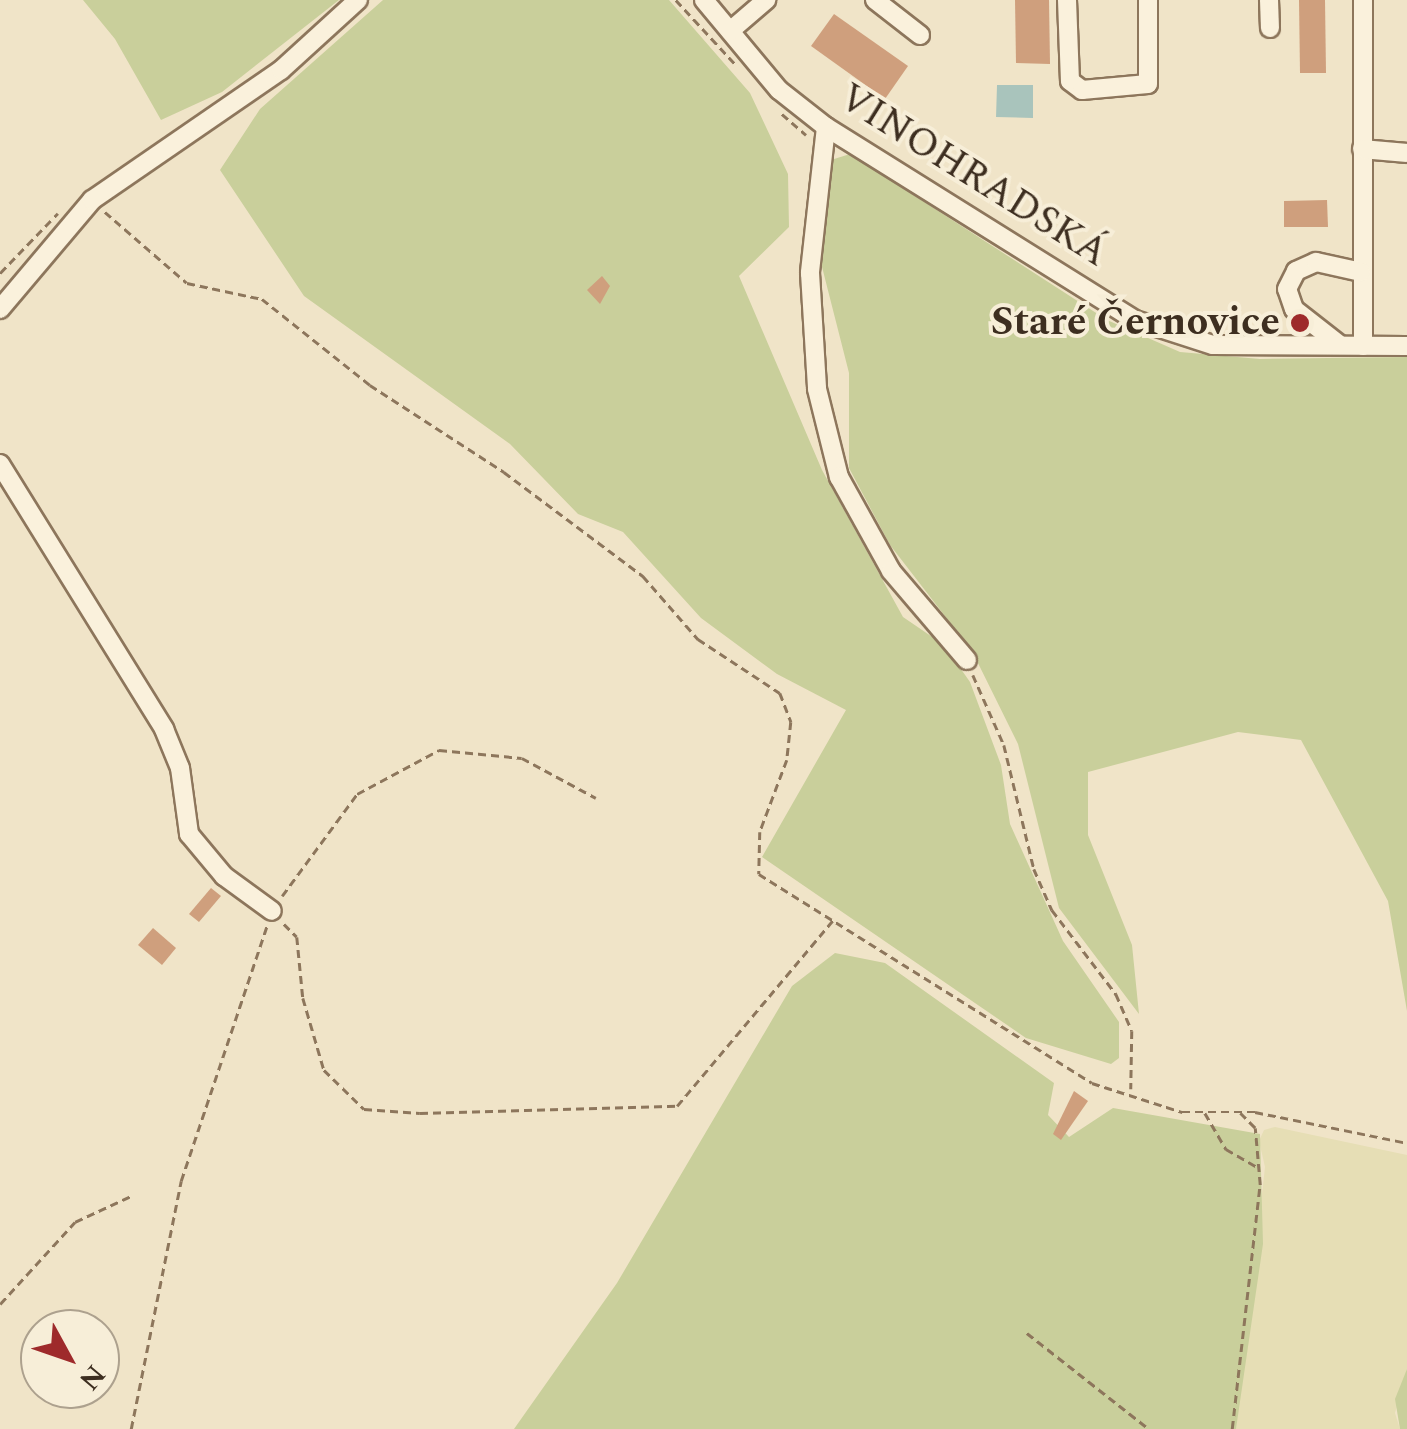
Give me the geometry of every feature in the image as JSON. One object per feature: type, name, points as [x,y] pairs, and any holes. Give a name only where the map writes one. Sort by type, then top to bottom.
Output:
[{"type":"street","points":[[0,309],[87,206],[281,70],[358,0]]},
{"type":"street","name":"VINOHRADSKÁ","points":[[704,0],[779,90],[826,127],[1135,320],[1213,345],[1407,346]]},
{"type":"street","points":[[730,31],[766,0]]},
{"type":"street","points":[[875,0],[920,35]]},
{"type":"street","points":[[1067,0],[1070,80],[1082,90],[1148,84],[1148,0]]},
{"type":"street","points":[[1269,0],[1270,28]]},
{"type":"street","points":[[1363,0],[1363,346]]},
{"type":"street","points":[[826,127],[810,273],[817,389],[839,477],[891,570],[967,660]]},
{"type":"street","points":[[1362,149],[1407,153]]},
{"type":"street","points":[[1343,346],[1294,308],[1287,289],[1296,271],[1316,262],[1361,272]]},
{"type":"street","points":[[0,464],[164,729],[180,768],[189,834],[224,876],[272,911]]},
{"type":"path","points":[[0,272],[47,218],[69,208],[87,206],[187,283],[262,299],[370,384],[504,472],[643,576],[698,638],[780,693],[791,722],[786,760],[760,832],[758,874],[835,918],[1033,1050],[1092,1082],[1131,1091],[1182,1112],[1239,1112],[1407,1143]]},
{"type":"path","points":[[967,660],[1004,746],[1034,869],[1052,910],[1116,994],[1132,1031],[1131,1091]]},
{"type":"path","points":[[131,1429],[181,1181],[272,911],[356,794],[439,750],[522,758],[596,798]]},
{"type":"path","points":[[272,911],[296,937],[303,998],[324,1070],[364,1110],[420,1113],[677,1106],[835,918]]},
{"type":"path","points":[[1204,1112],[1226,1149],[1259,1168]]},
{"type":"path","points":[[1232,1429],[1252,1290],[1259,1168],[1255,1128],[1239,1112]]},
{"type":"path","points":[[0,1304],[75,1222],[131,1196]]},
{"type":"path","points":[[1028,1333],[1149,1429]]},
{"type":"shaded area","points":[[1275,1127],[1407,1155],[1407,1369],[1395,1413],[1400,1429],[1236,1429],[1265,1167],[1259,1141],[1264,1130]]},
{"type":"green space","points":[[83,0],[339,0],[222,92],[161,120],[115,39]]},
{"type":"green space","points":[[383,0],[669,0],[750,93],[788,174],[789,227],[739,276],[822,470],[903,617],[944,645],[970,682],[1001,765],[1010,824],[1063,941],[1119,1022],[1119,1058],[1111,1064],[1026,1038],[762,857],[846,710],[777,674],[701,618],[623,532],[578,514],[510,444],[304,296],[220,170],[260,109]]},
{"type":"green space","points":[[850,154],[1107,320],[1180,352],[1260,359],[1407,357],[1407,1011],[1388,901],[1301,740],[1238,732],[1088,772],[1088,835],[1132,945],[1139,1014],[1059,908],[1018,744],[972,651],[890,545],[849,468],[849,373],[820,259],[831,160]]},
{"type":"green space","points":[[835,953],[885,963],[1054,1083],[1048,1115],[1069,1137],[1113,1108],[1260,1134],[1263,1244],[1236,1429],[514,1429],[617,1283],[792,986]]},
{"type":"green space","points":[[1407,1369],[1407,1429],[1400,1429],[1395,1399]]},
{"type":"water","points":[[997,85],[1033,85],[1033,118],[996,117]]},
{"type":"building","points":[[1015,0],[1049,0],[1050,64],[1016,63]]},
{"type":"building","points":[[1299,0],[1325,0],[1326,73],[1300,73]]},
{"type":"building","points":[[834,14],[908,66],[885,99],[811,46]]},
{"type":"building","points":[[1327,200],[1328,227],[1284,227],[1284,201]]},
{"type":"building","points":[[602,276],[610,286],[600,304],[587,290]]},
{"type":"building","points":[[211,888],[221,896],[199,922],[189,914]]},
{"type":"building","points":[[153,928],[176,948],[162,965],[138,945]]},
{"type":"building","points":[[1074,1091],[1088,1101],[1061,1140],[1053,1134]]},
{"type":"place","name":"Staré Černovice","points":[[1300,323]]}]
